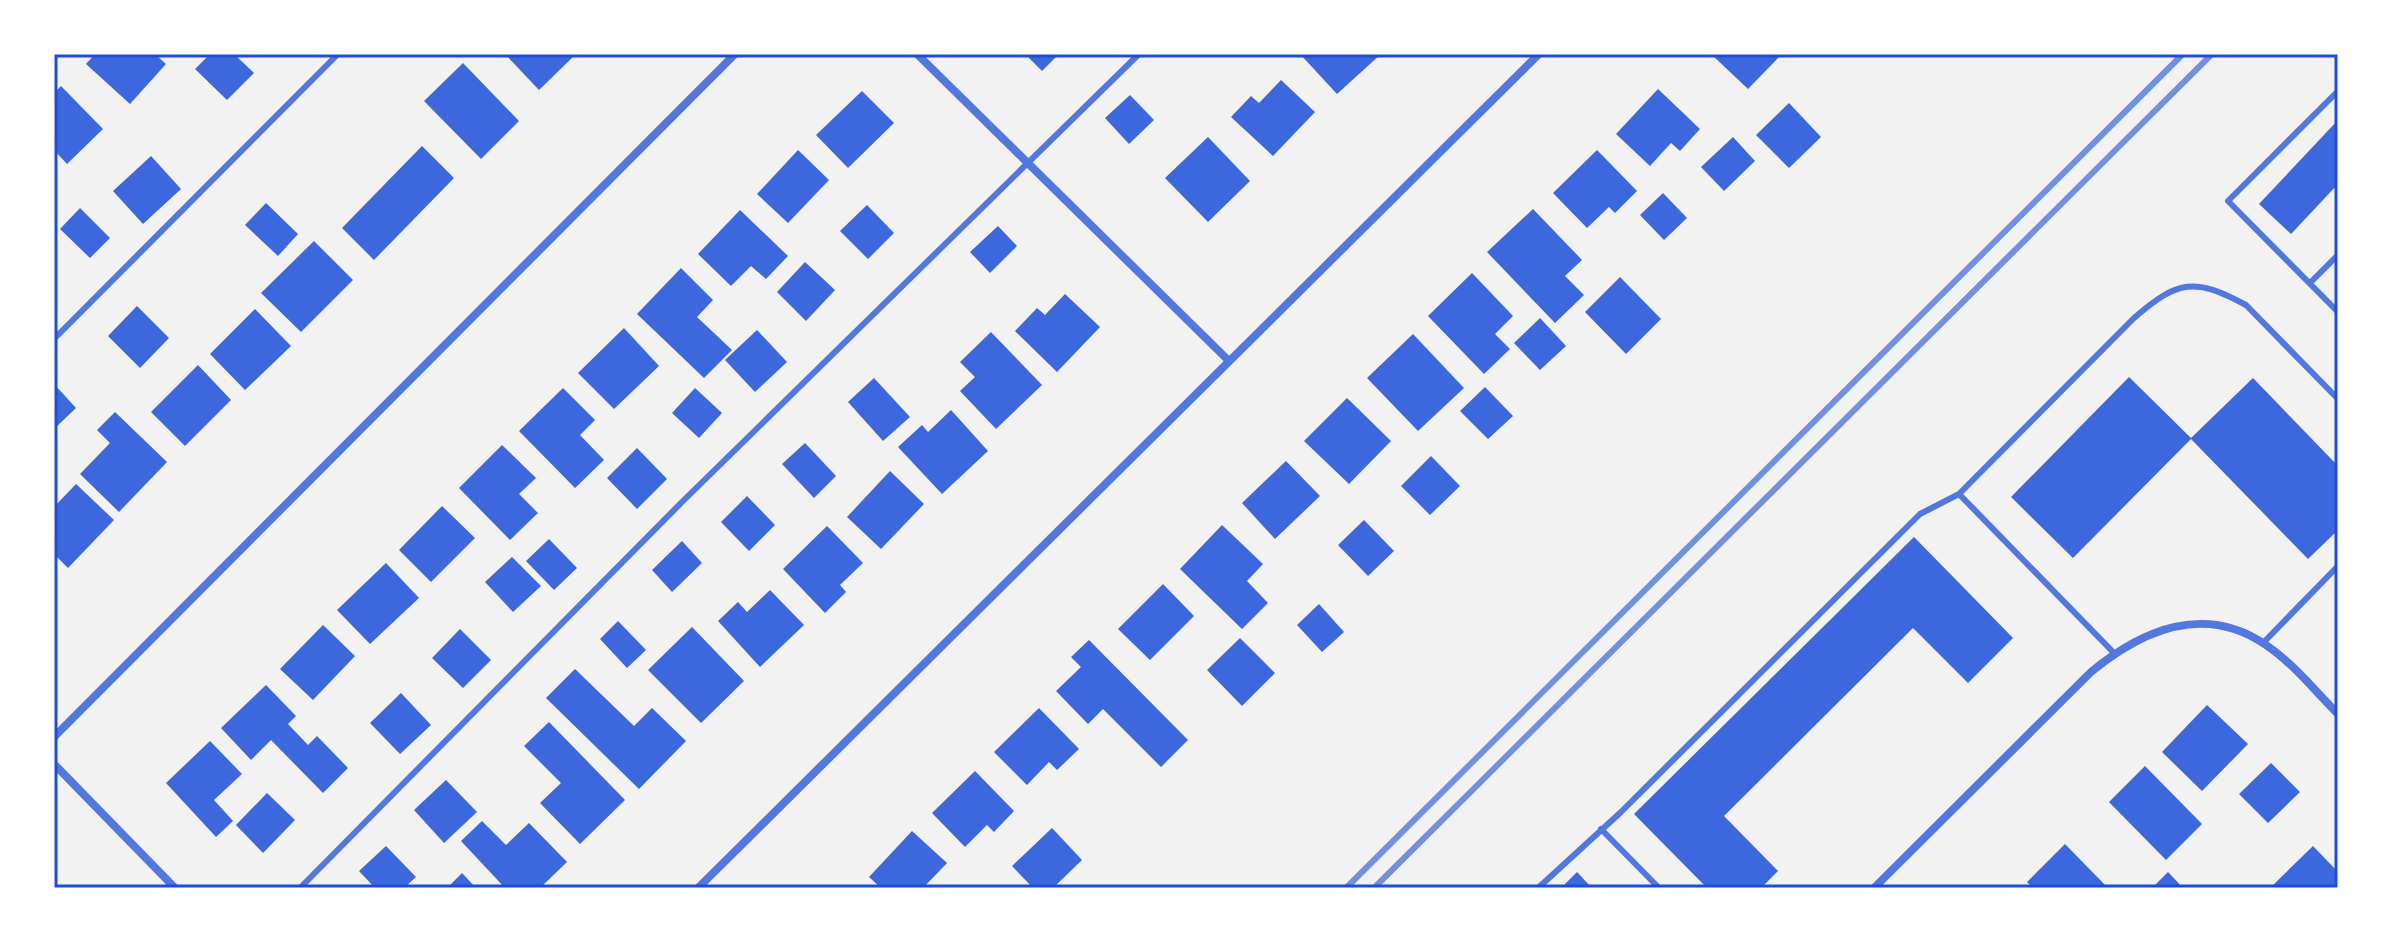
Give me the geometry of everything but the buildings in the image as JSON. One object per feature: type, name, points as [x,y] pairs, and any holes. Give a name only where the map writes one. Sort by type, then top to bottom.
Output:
[{"type":"street","points":[[54,737],[735,54]]},
{"type":"street","points":[[917,54],[1229,361]]},
{"type":"street","points":[[698,888],[1539,54]]},
{"type":"street","points":[[1874,888],[2091,672],[2114,653],[2159,630],[2186,624],[2234,630],[2263,643],[2285,659],[2338,714]]},
{"type":"street","points":[[54,764],[175,888]]},
{"type":"lane","points":[[54,339],[338,54]]},
{"type":"lane","points":[[300,888],[683,501],[1139,54]]},
{"type":"lane","points":[[2338,91],[2228,201],[2338,312]]},
{"type":"lane","points":[[2310,283],[2338,255]]},
{"type":"lane","points":[[1538,888],[1920,514],[1959,494],[2154,301],[2173,290],[2191,285],[2208,287],[2246,305],[2338,399]]},
{"type":"lane","points":[[1959,494],[2114,653]]},
{"type":"lane","points":[[2263,643],[2338,566]]},
{"type":"lane","points":[[1601,829],[1659,888]]},
{"type":"railway","points":[[1346,888],[2183,54]]},
{"type":"railway","points":[[1374,888],[2212,54]]}]
